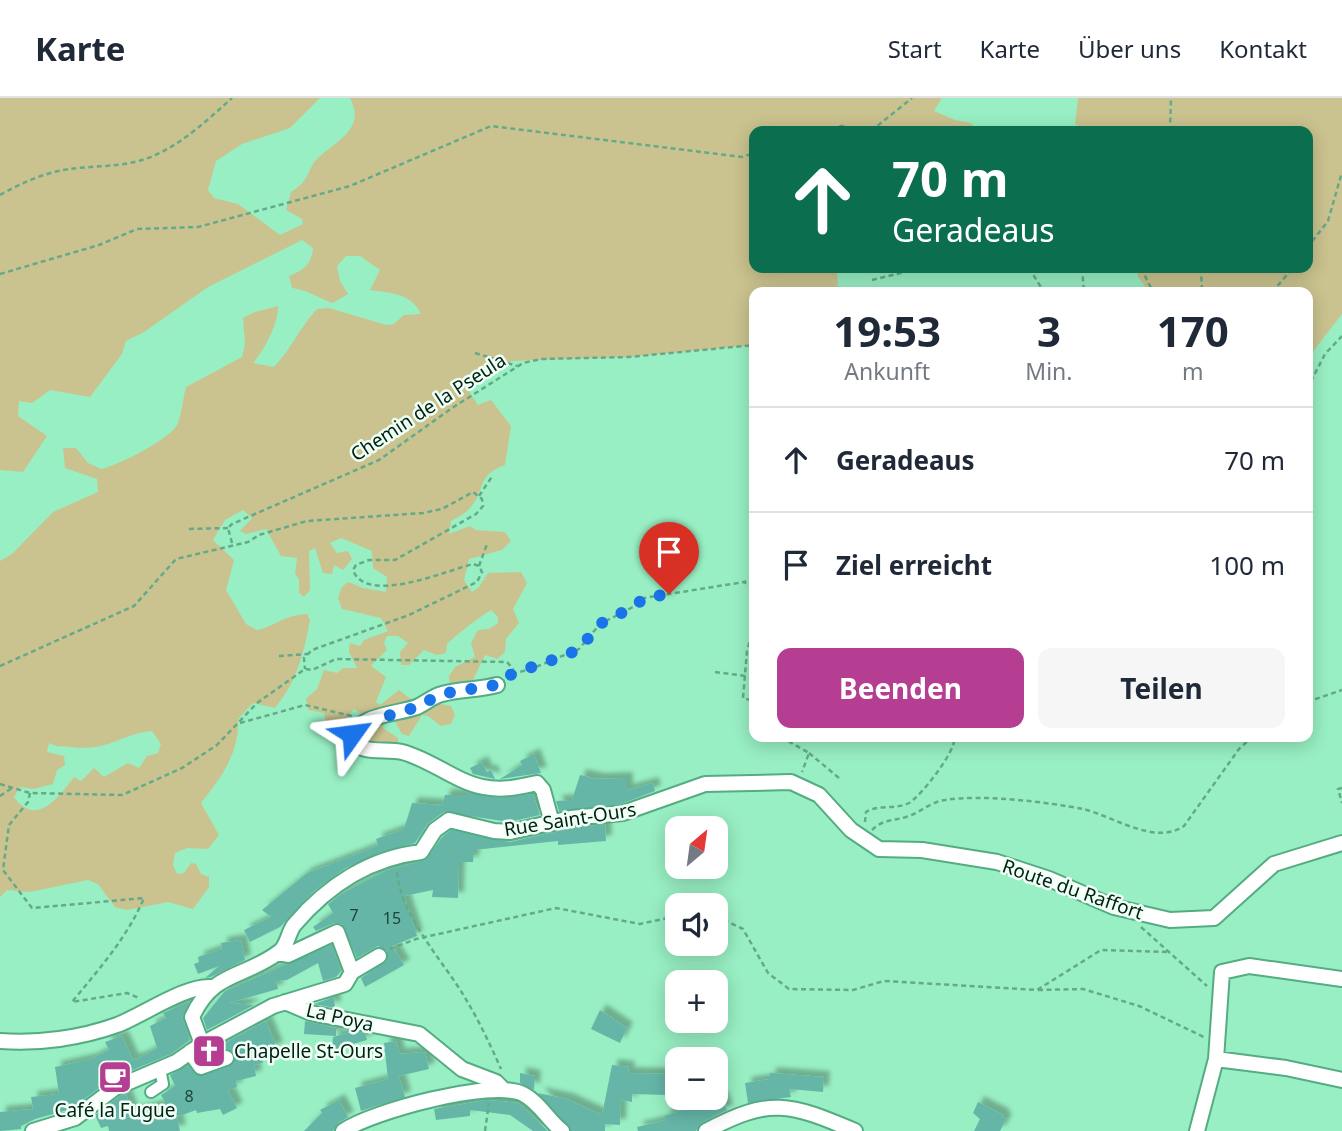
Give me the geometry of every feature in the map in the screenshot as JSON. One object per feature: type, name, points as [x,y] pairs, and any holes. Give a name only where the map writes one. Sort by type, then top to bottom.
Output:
[{"type":"street","points":[[496,685],[441,694],[417,707],[364,723],[352,734],[351,740],[356,747],[364,749],[403,752],[480,787],[514,789],[540,784],[552,823]]},
{"type":"street","name":"Rue Saint-Ours","points":[[278,953],[292,928],[329,891],[354,873],[421,852],[435,830],[449,820],[494,831],[510,832],[623,813],[705,784],[778,781],[799,784]]},
{"type":"street","points":[[799,784],[819,795],[869,836]]},
{"type":"street","name":"Route du Raffort","points":[[869,836],[882,849],[922,850],[997,862],[1056,881],[1114,907],[1176,920],[1214,918],[1273,864],[1342,843]]},
{"type":"street","points":[[0,1041],[83,1035],[148,1011],[186,990],[211,987],[278,953],[288,955],[337,932],[352,972]]},
{"type":"street","points":[[33,1131],[75,1118],[115,1088],[160,1069],[285,1002],[345,984],[352,972],[379,956]]},
{"type":"street","points":[[1197,1131],[1216,1059],[1222,972],[1249,966],[1342,979]]},
{"type":"street","points":[[211,987],[192,1017],[196,1048],[201,1067],[226,1058]]},
{"type":"street","name":"La Poya","points":[[285,1002],[328,1017],[419,1034],[462,1069],[496,1082],[497,1091],[531,1099],[562,1131]]},
{"type":"street","points":[[1216,1059],[1286,1068],[1342,1080]]},
{"type":"street","points":[[151,1092],[163,1084],[160,1069]]},
{"type":"street","points":[[343,1131],[358,1121],[391,1109],[497,1091]]},
{"type":"street","points":[[706,1131],[737,1114],[769,1107],[812,1114],[855,1131]]},
{"type":"path","points":[[0,195],[18,185],[67,169],[135,162],[164,151],[200,126],[232,98]]},
{"type":"path","points":[[876,126],[912,98]]},
{"type":"path","points":[[1170,126],[1171,98]]},
{"type":"path","points":[[0,274],[99,245],[137,229],[198,228],[350,186],[491,126],[741,157],[749,155]]},
{"type":"path","points":[[1313,240],[1328,220],[1342,172]]},
{"type":"path","points":[[872,280],[901,273]]},
{"type":"path","points":[[1276,287],[1289,273]]},
{"type":"path","points":[[1313,377],[1325,354],[1342,336]]},
{"type":"path","name":"Chemin de la Pseula","points":[[228,528],[241,519],[379,460],[517,366],[541,359],[640,356],[749,345]]},
{"type":"path","points":[[475,354],[517,366]]},
{"type":"path","points":[[479,496],[493,475]]},
{"type":"path","points":[[0,666],[134,606],[176,559],[217,550],[232,543],[247,542],[258,535],[307,521],[423,513],[442,509],[465,494],[473,492],[479,496],[483,506],[476,514],[395,560],[369,560],[353,569],[356,578],[364,583],[394,586],[439,577],[473,564],[479,566],[482,572],[477,582],[409,615],[307,654],[279,656]]},
{"type":"path","points":[[189,529],[228,528],[232,543]]},
{"type":"path","points":[[479,566],[487,544]]},
{"type":"path","points":[[496,685],[512,674],[579,649],[600,624],[635,606],[644,598],[749,580]]},
{"type":"path","points":[[744,582],[749,585]]},
{"type":"path","points":[[749,644],[743,698],[749,700]]},
{"type":"path","points":[[305,669],[304,658],[307,654]]},
{"type":"path","points":[[0,785],[30,793],[122,795],[182,768],[217,745],[257,703],[305,669],[312,670],[336,659],[507,662],[513,669],[512,674]]},
{"type":"path","points":[[715,672],[746,676]]},
{"type":"path","points":[[1313,700],[1342,690]]},
{"type":"path","points":[[238,723],[305,705],[355,717],[364,723]]},
{"type":"path","points":[[790,742],[809,753],[839,778]]},
{"type":"path","points":[[869,836],[866,812],[909,803],[922,793],[953,749],[954,742]]},
{"type":"path","points":[[869,836],[879,823],[905,818],[931,803],[965,799],[1083,809],[1153,832],[1167,833],[1184,825],[1247,742]]},
{"type":"path","points":[[799,784],[809,753]]},
{"type":"path","points":[[0,796],[12,788]]},
{"type":"path","points":[[1342,788],[1338,789],[1342,803]]},
{"type":"path","points":[[30,793],[28,802],[9,825],[3,870],[32,908],[144,898],[135,919],[114,951],[72,1002],[127,993],[142,999]]},
{"type":"path","points":[[397,858],[398,884],[423,938],[475,1015],[503,1074],[485,1131]]},
{"type":"path","points":[[379,956],[395,946],[423,938],[556,908],[639,924],[665,919]]},
{"type":"path","points":[[1133,920],[1220,997]]},
{"type":"path","points":[[728,922],[743,929],[768,973],[789,989],[853,990],[884,981],[1037,990],[1083,989],[1139,1006],[1216,1043]]},
{"type":"path","points":[[1037,990],[1101,950],[1168,952]]},
{"type":"shaded area","points":[[0,98],[320,98],[290,128],[242,144],[216,161],[208,190],[214,198],[238,204],[280,235],[303,224],[302,219],[286,210],[291,192],[303,183],[318,158],[348,132],[355,118],[350,98],[942,98],[934,111],[974,126],[749,126],[749,273],[837,273],[838,287],[749,287],[749,345],[629,357],[511,361],[468,390],[478,405],[491,400],[511,426],[505,465],[485,478],[470,508],[451,521],[449,534],[470,526],[476,530],[505,532],[511,541],[502,550],[469,559],[464,580],[472,592],[479,587],[488,573],[521,572],[527,583],[513,609],[519,623],[506,639],[505,652],[497,659],[485,655],[471,684],[450,687],[449,676],[455,667],[475,657],[471,643],[478,630],[489,629],[498,623],[498,617],[491,610],[447,644],[446,653],[437,655],[424,650],[409,665],[401,665],[400,652],[408,643],[398,636],[387,636],[384,643],[387,650],[371,666],[386,677],[376,702],[380,705],[399,690],[409,698],[451,706],[455,715],[451,724],[441,726],[428,716],[422,715],[409,736],[402,734],[392,716],[384,722],[383,728],[398,738],[398,745],[362,746],[356,737],[365,716],[354,709],[334,734],[328,732],[324,713],[308,710],[306,699],[317,689],[324,670],[337,673],[343,668],[357,668],[349,652],[350,643],[360,646],[364,640],[388,631],[381,618],[342,609],[338,598],[342,587],[348,582],[386,592],[387,577],[373,568],[372,551],[341,538],[330,543],[337,553],[348,551],[352,559],[343,570],[334,565],[332,574],[323,573],[315,548],[309,551],[310,590],[304,597],[299,593],[299,579],[295,574],[297,558],[281,556],[266,529],[246,534],[240,531],[252,518],[243,510],[225,520],[213,540],[234,560],[226,590],[246,624],[257,630],[299,615],[307,614],[310,620],[302,655],[289,688],[275,708],[253,703],[238,719],[236,743],[228,764],[201,803],[219,835],[208,849],[187,848],[175,853],[173,865],[177,874],[184,873],[191,863],[196,864],[201,874],[209,877],[209,887],[193,909],[168,902],[127,910],[115,907],[98,884],[88,880],[30,892],[7,890],[0,897],[0,561],[12,554],[53,512],[98,492],[97,479],[65,468],[63,448],[76,448],[88,463],[101,469],[130,457],[164,437],[177,425],[186,387],[242,357],[245,344],[243,318],[278,306],[270,336],[253,363],[274,367],[317,309],[329,308],[386,325],[394,324],[404,315],[421,314],[406,298],[370,290],[380,270],[360,256],[346,256],[337,266],[340,281],[348,294],[333,303],[292,288],[289,276],[306,266],[311,259],[313,248],[302,240],[208,287],[144,332],[126,341],[122,354],[90,397],[50,390],[32,403],[19,401],[18,416],[47,436],[23,472],[0,470]],"holes":[[[152,731],[161,744],[158,753],[147,756],[139,768],[128,763],[104,777],[94,768],[81,781],[74,777],[54,800],[39,810],[22,806],[14,797],[20,787],[34,789],[53,784],[57,770],[65,765],[64,756],[47,752],[49,743],[55,746],[95,747]]]},
{"type":"shaded area","points":[[1078,98],[1342,98],[1342,314],[1313,351],[1313,287],[1145,287],[1138,273],[1313,273],[1313,126],[1075,124]]},
{"type":"building","points":[[534,754],[541,773],[500,779],[522,765],[520,761]]},
{"type":"building","points":[[482,762],[487,772],[491,770],[495,779],[473,774],[470,768]]},
{"type":"building","points":[[580,775],[598,779],[627,778],[627,790],[653,783],[655,791],[621,804],[559,811],[556,801],[572,800]]},
{"type":"building","points":[[467,792],[497,798],[533,794],[540,815],[509,822],[444,812],[427,824],[415,843],[381,852],[346,868],[314,891],[280,927],[250,942],[244,930],[271,917],[262,910],[307,873],[370,849],[378,845],[376,839],[404,829],[412,803],[442,805],[445,795],[467,795]]},
{"type":"building","points":[[605,824],[606,841],[558,845],[558,841],[474,850],[473,862],[459,862],[458,898],[432,897],[433,890],[404,896],[417,936],[392,946],[404,965],[365,987],[361,978],[387,961],[387,951],[378,946],[357,958],[342,924],[334,923],[316,931],[313,927],[333,913],[328,904],[341,894],[387,870],[426,860],[442,837],[451,830],[510,842]]},
{"type":"building","points":[[241,940],[245,960],[211,977],[205,978],[219,966],[198,974],[194,964],[199,962],[198,957],[222,949],[221,943]]},
{"type":"building","points":[[332,945],[341,971],[336,977],[323,981],[318,963],[287,980],[276,981],[278,989],[229,1003],[254,1005],[207,1030],[203,1018],[225,991]]},
{"type":"building","points":[[334,997],[335,1008],[314,1004]]},
{"type":"building","points":[[190,1001],[182,1017],[190,1040],[171,1054],[111,1079],[71,1109],[35,1119],[21,1126],[21,1129],[0,1131],[0,1112],[33,1109],[31,1097],[59,1094],[55,1067],[91,1059],[109,1050],[105,1042],[122,1036],[133,1060],[145,1055],[157,1048],[150,1026],[166,1018],[163,1013]]},
{"type":"building","points":[[600,1010],[627,1028],[620,1043],[591,1029]]},
{"type":"building","points":[[266,1021],[277,1048],[261,1054],[263,1063],[254,1065],[256,1076],[236,1081],[237,1087],[228,1090],[237,1108],[223,1115],[220,1109],[197,1113],[196,1110],[177,1117],[180,1131],[109,1131],[108,1126],[101,1128],[95,1115],[120,1096],[126,1094],[132,1112],[166,1104],[161,1095],[175,1086],[170,1075],[188,1065],[199,1076],[230,1067],[235,1055],[228,1049],[204,1054]]},
{"type":"building","points":[[305,1021],[336,1028],[336,1036],[304,1034]]},
{"type":"building","points":[[354,1031],[365,1033],[367,1040],[332,1050],[333,1037]]},
{"type":"building","points":[[396,1041],[399,1054],[425,1052],[429,1069],[399,1076],[405,1097],[361,1111],[355,1088],[388,1079],[384,1043]]},
{"type":"building","points":[[612,1065],[629,1067],[628,1073],[665,1074],[665,1095],[632,1094],[632,1102],[621,1100],[620,1125],[605,1124],[605,1131],[571,1131],[538,1093],[567,1099],[602,1115]]},
{"type":"building","points":[[520,1073],[535,1076],[534,1090],[520,1083]]},
{"type":"building","points":[[770,1073],[824,1077],[823,1092],[789,1089],[791,1097],[748,1103],[745,1083],[770,1079]]},
{"type":"building","points":[[339,1100],[348,1117],[338,1123],[333,1131],[304,1131],[322,1113],[320,1110]]},
{"type":"building","points":[[486,1100],[519,1103],[548,1131],[533,1131],[510,1115],[470,1110],[470,1116],[436,1120],[434,1109]]},
{"type":"building","points":[[978,1102],[1004,1115],[1002,1117],[1006,1119],[1000,1131],[974,1131],[980,1119],[973,1113]]},
{"type":"building","points":[[682,1110],[727,1110],[701,1123],[696,1131],[638,1131],[637,1127],[666,1120],[664,1116]]},
{"type":"place","name":"Chapelle St-Ours","points":[[209,1051]]},
{"type":"place","name":"Café la Fugue","points":[[115,1077]]},
{"type":"route","points":[[352,734],[364,723],[417,707],[441,694],[477,691],[504,682],[511,678],[512,674],[564,656],[579,649],[600,624],[635,606],[644,598],[669,594]]}]
